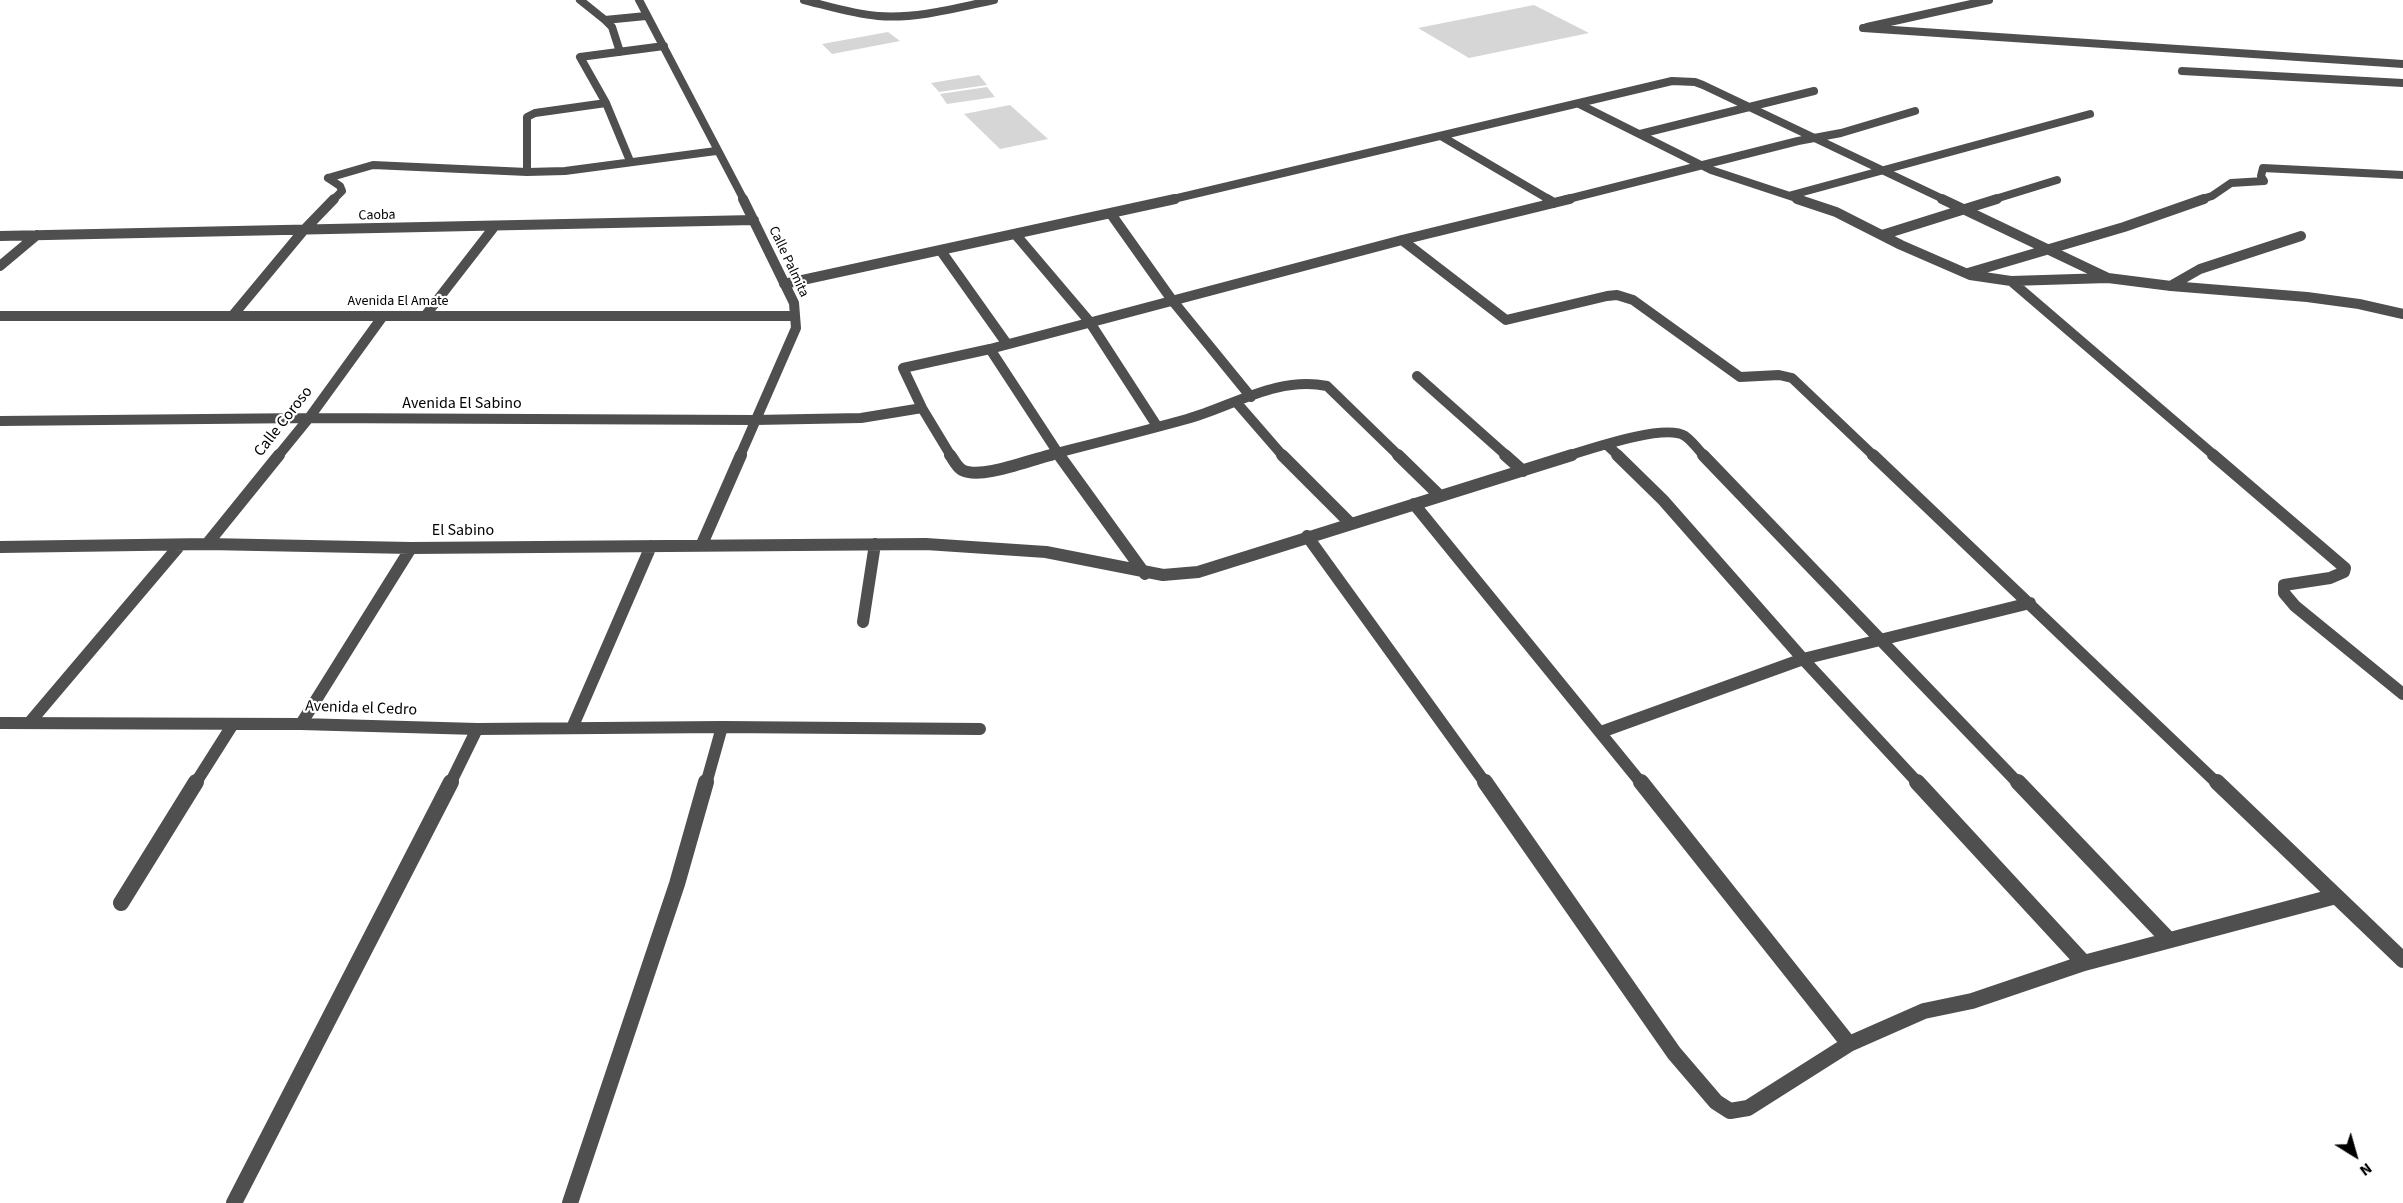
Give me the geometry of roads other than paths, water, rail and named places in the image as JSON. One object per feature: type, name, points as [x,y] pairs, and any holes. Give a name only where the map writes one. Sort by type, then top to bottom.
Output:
[{"type":"street","points":[[580,0],[612,27],[620,52]]},
{"type":"street","name":"Calle Palmita","points":[[639,0],[754,220],[794,303],[796,328],[702,544]]},
{"type":"street","points":[[804,0],[865,14],[897,15],[946,10],[994,0]]},
{"type":"street","points":[[1989,0],[1863,28],[2403,64]]},
{"type":"street","points":[[605,20],[646,16]]},
{"type":"street","points":[[630,161],[606,103],[580,57],[664,46]]},
{"type":"street","points":[[2182,71],[2403,83]]},
{"type":"street","points":[[784,284],[1111,214],[1672,81],[1695,82],[2108,278]]},
{"type":"street","points":[[1640,134],[1814,91]]},
{"type":"street","points":[[526,172],[527,117],[535,112],[606,103]]},
{"type":"street","points":[[1579,104],[1704,166],[1836,212],[1964,273],[2012,281],[2108,278],[2170,286],[2307,297],[2359,304],[2403,314]]},
{"type":"street","points":[[1440,496],[1327,386],[1309,382],[1276,388],[1236,403],[1157,426],[979,474],[970,474],[957,466],[922,408],[903,368],[990,349],[1402,240],[1840,133],[1915,111]]},
{"type":"street","points":[[1792,195],[2090,114]]},
{"type":"street","points":[[1441,136],[1554,203]]},
{"type":"street","points":[[234,314],[303,231],[342,191],[340,186],[328,178],[373,165],[526,172],[564,171],[716,150]]},
{"type":"street","points":[[1964,273],[2124,227],[2212,196],[2231,183],[2259,183],[2264,181],[2261,176],[2263,168],[2403,175]]},
{"type":"street","points":[[1882,235],[2057,180]]},
{"type":"street","points":[[1111,214],[1172,300],[1251,397]]},
{"type":"street","name":"Caoba","points":[[0,236],[754,220]]},
{"type":"street","points":[[425,316],[494,227]]},
{"type":"street","points":[[0,266],[37,235]]},
{"type":"street","points":[[1016,235],[1089,321],[1157,426]]},
{"type":"street","points":[[2170,286],[2200,269],[2301,236]]},
{"type":"street","points":[[1402,240],[1506,320],[1607,296],[1625,297],[1633,300],[1740,377],[1749,379],[1776,374],[1792,378],[2403,960]]},
{"type":"street","points":[[941,251],[1008,344]]},
{"type":"street","points":[[2012,281],[2345,568],[2344,573],[2337,576],[2294,581],[2284,585],[2284,593],[2295,606],[2403,694]]},
{"type":"street","name":"Avenida El Amate","points":[[0,316],[234,314],[795,316]]},
{"type":"street","name":"Calle Coroso","points":[[207,544],[309,418],[383,316]]},
{"type":"street","points":[[990,349],[1058,453],[1145,574]]},
{"type":"street","points":[[1417,376],[1522,471]]},
{"type":"street","points":[[1236,403],[1282,455],[1350,523]]},
{"type":"street","name":"Avenida El Sabino","points":[[0,421],[309,418],[755,420],[861,418],[922,408]]},
{"type":"street","name":"El Sabino","points":[[0,547],[207,544],[411,548],[926,544],[1001,547],[1064,555],[1145,574],[1176,576],[1198,572],[1307,536],[1607,445],[1659,432],[1684,435],[2169,940]]},
{"type":"street","points":[[1607,445],[1663,500],[1803,659],[2085,963]]},
{"type":"street","points":[[1414,504],[1601,732],[1849,1044]]},
{"type":"street","points":[[1307,536],[1549,872],[1674,1053],[1716,1102],[1730,1111],[1748,1108],[1849,1044],[1924,1011],[1972,1000],[2085,963],[2336,896]]},
{"type":"street","points":[[863,622],[874,544]]},
{"type":"street","points":[[30,722],[180,545]]},
{"type":"street","points":[[572,728],[651,546]]},
{"type":"street","points":[[301,724],[411,548]]},
{"type":"street","points":[[1601,732],[1803,659],[2030,603]]},
{"type":"street","name":"Avenida el Cedro","points":[[0,723],[301,724],[477,729],[722,727],[980,729]]},
{"type":"street","points":[[121,903],[233,724]]},
{"type":"street","points":[[570,1203],[677,884],[722,727]]},
{"type":"street","points":[[234,1203],[421,844],[477,729]]}]
